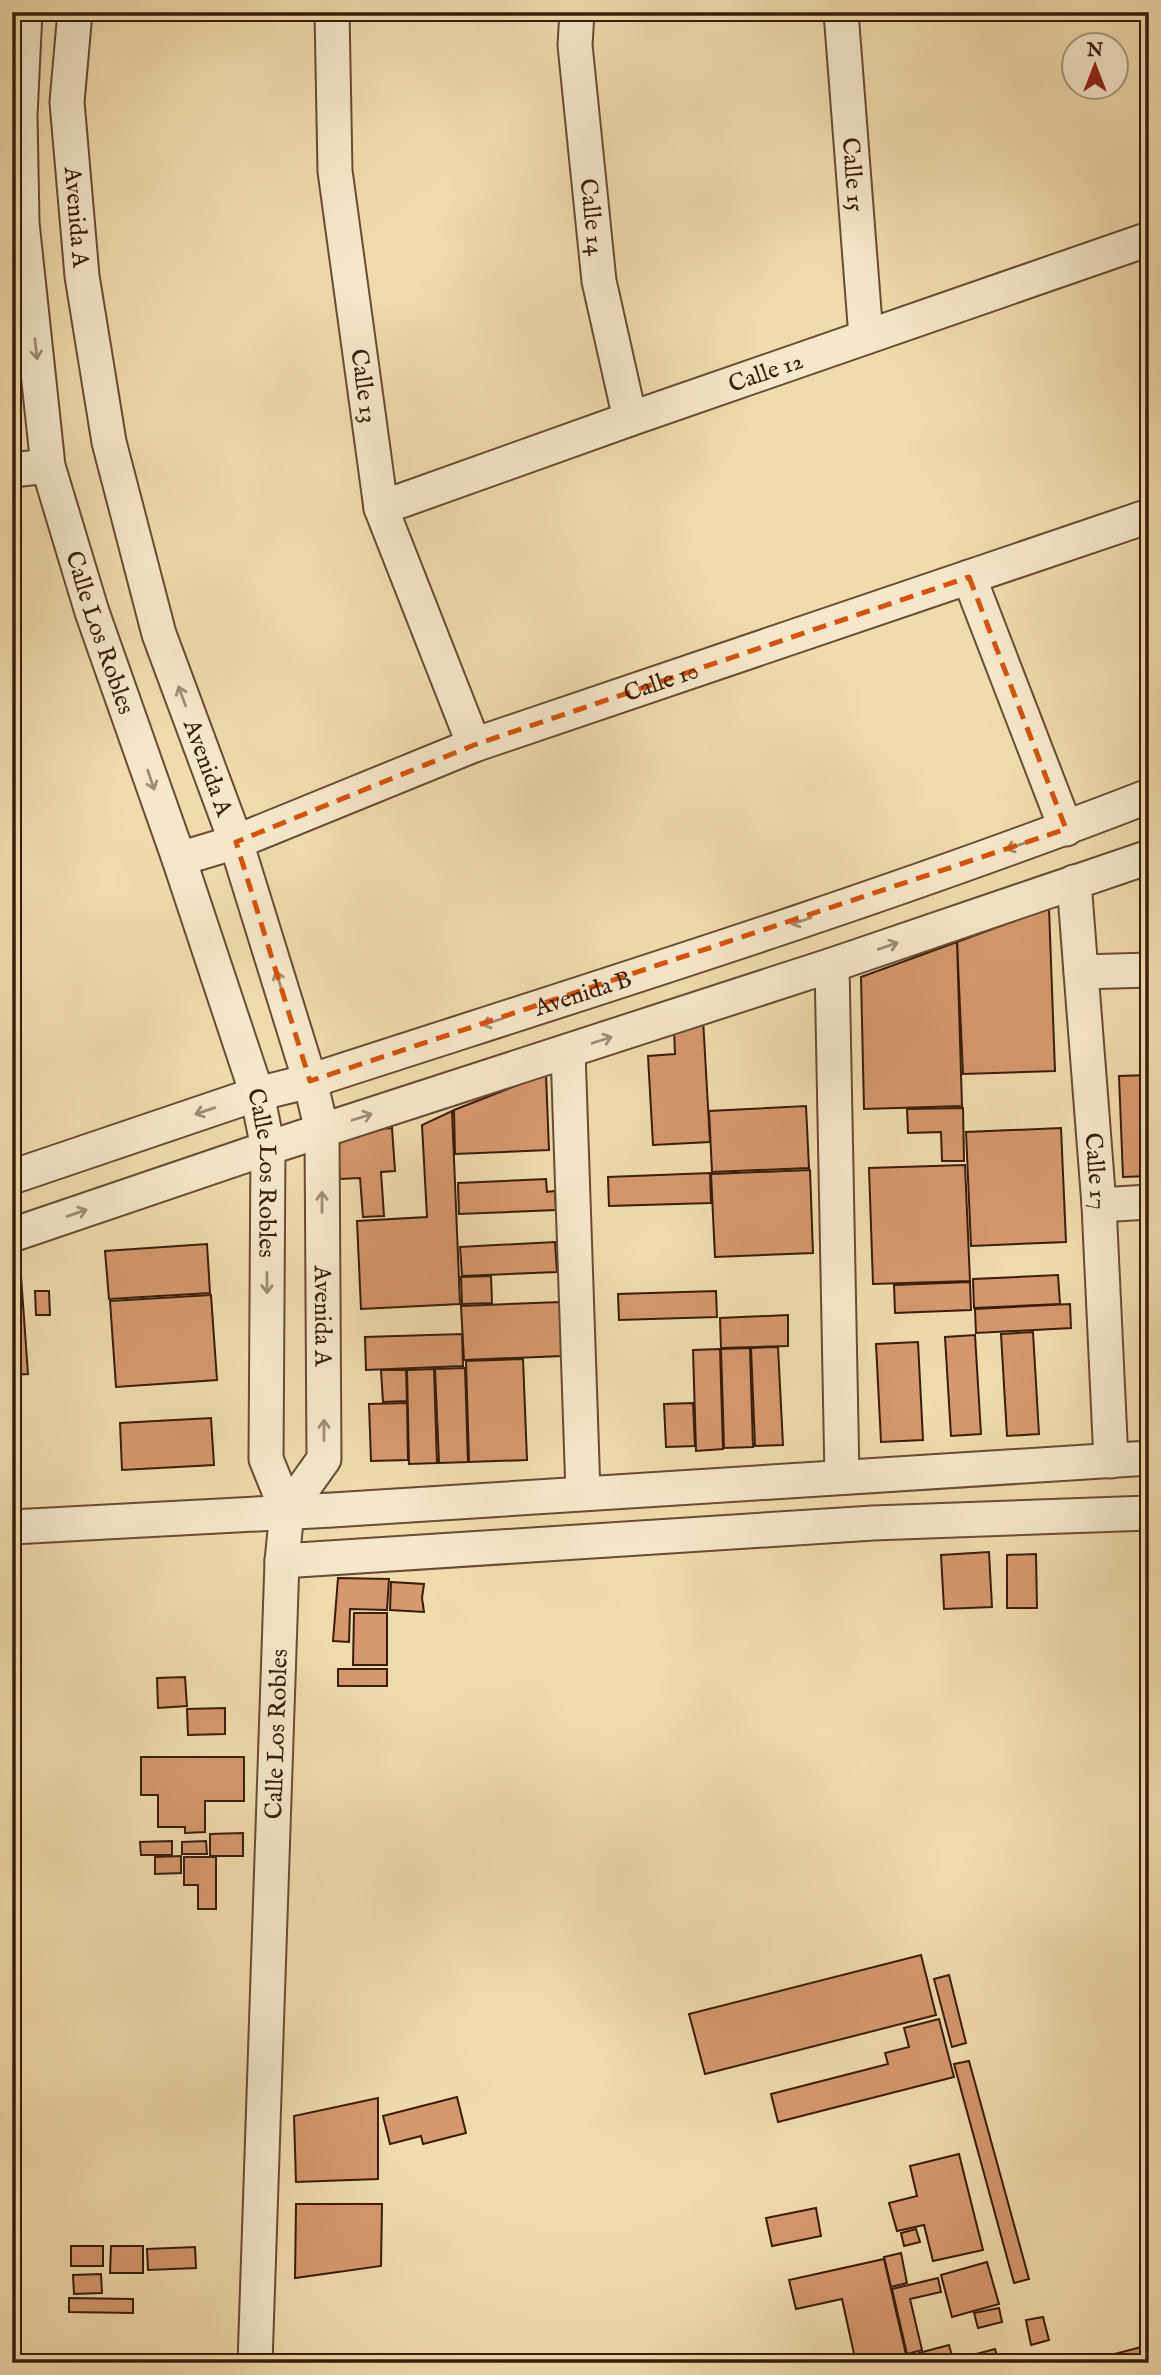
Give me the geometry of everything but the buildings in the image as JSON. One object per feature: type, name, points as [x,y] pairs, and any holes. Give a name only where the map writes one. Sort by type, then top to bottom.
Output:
[{"type":"street","name":"Calle Los Robles","points":[[25,12],[17,223],[48,467],[92,612],[179,859],[257,1094],[268,1148],[266,1459],[287,1511],[282,1561],[256,2363]]},
{"type":"street","name":"Avenida A","points":[[75,12],[67,102],[82,276],[108,442],[159,634],[236,842],[310,1081],[322,1130],[324,1459],[287,1511]]},
{"type":"street","name":"Calle 13","points":[[332,12],[335,171],[381,508],[474,745]]},
{"type":"street","name":"Calle 14","points":[[577,12],[575,45],[599,281],[630,419]]},
{"type":"street","name":"Calle 15","points":[[841,12],[866,337]]},
{"type":"street","name":"Calle 12","points":[[381,508],[1149,239]]},
{"type":"street","points":[[12,470],[48,467]]},
{"type":"street","name":"Calle 10","points":[[179,859],[236,842],[474,745],[1149,516]]},
{"type":"street","points":[[969,578],[1066,829]]},
{"type":"street","name":"Avenida B","points":[[12,1177],[257,1094],[310,1081],[824,914],[1066,829],[1146,806]]},
{"type":"street","points":[[12,1235],[322,1130],[832,965],[1149,857]]},
{"type":"street","name":"Calle 17","points":[[1074,882],[1099,1205],[1111,1461]]},
{"type":"street","points":[[832,965],[842,1477]]},
{"type":"street","points":[[1081,972],[1149,970]]},
{"type":"street","points":[[568,1051],[583,1493]]},
{"type":"street","points":[[1099,1205],[1149,1202]]},
{"type":"street","points":[[12,1527],[1149,1458]]},
{"type":"street","points":[[282,1561],[873,1523],[1149,1513]]},
{"type":"highlighted area","points":[[969,577],[1066,829],[310,1081],[236,842],[474,745]]}]
